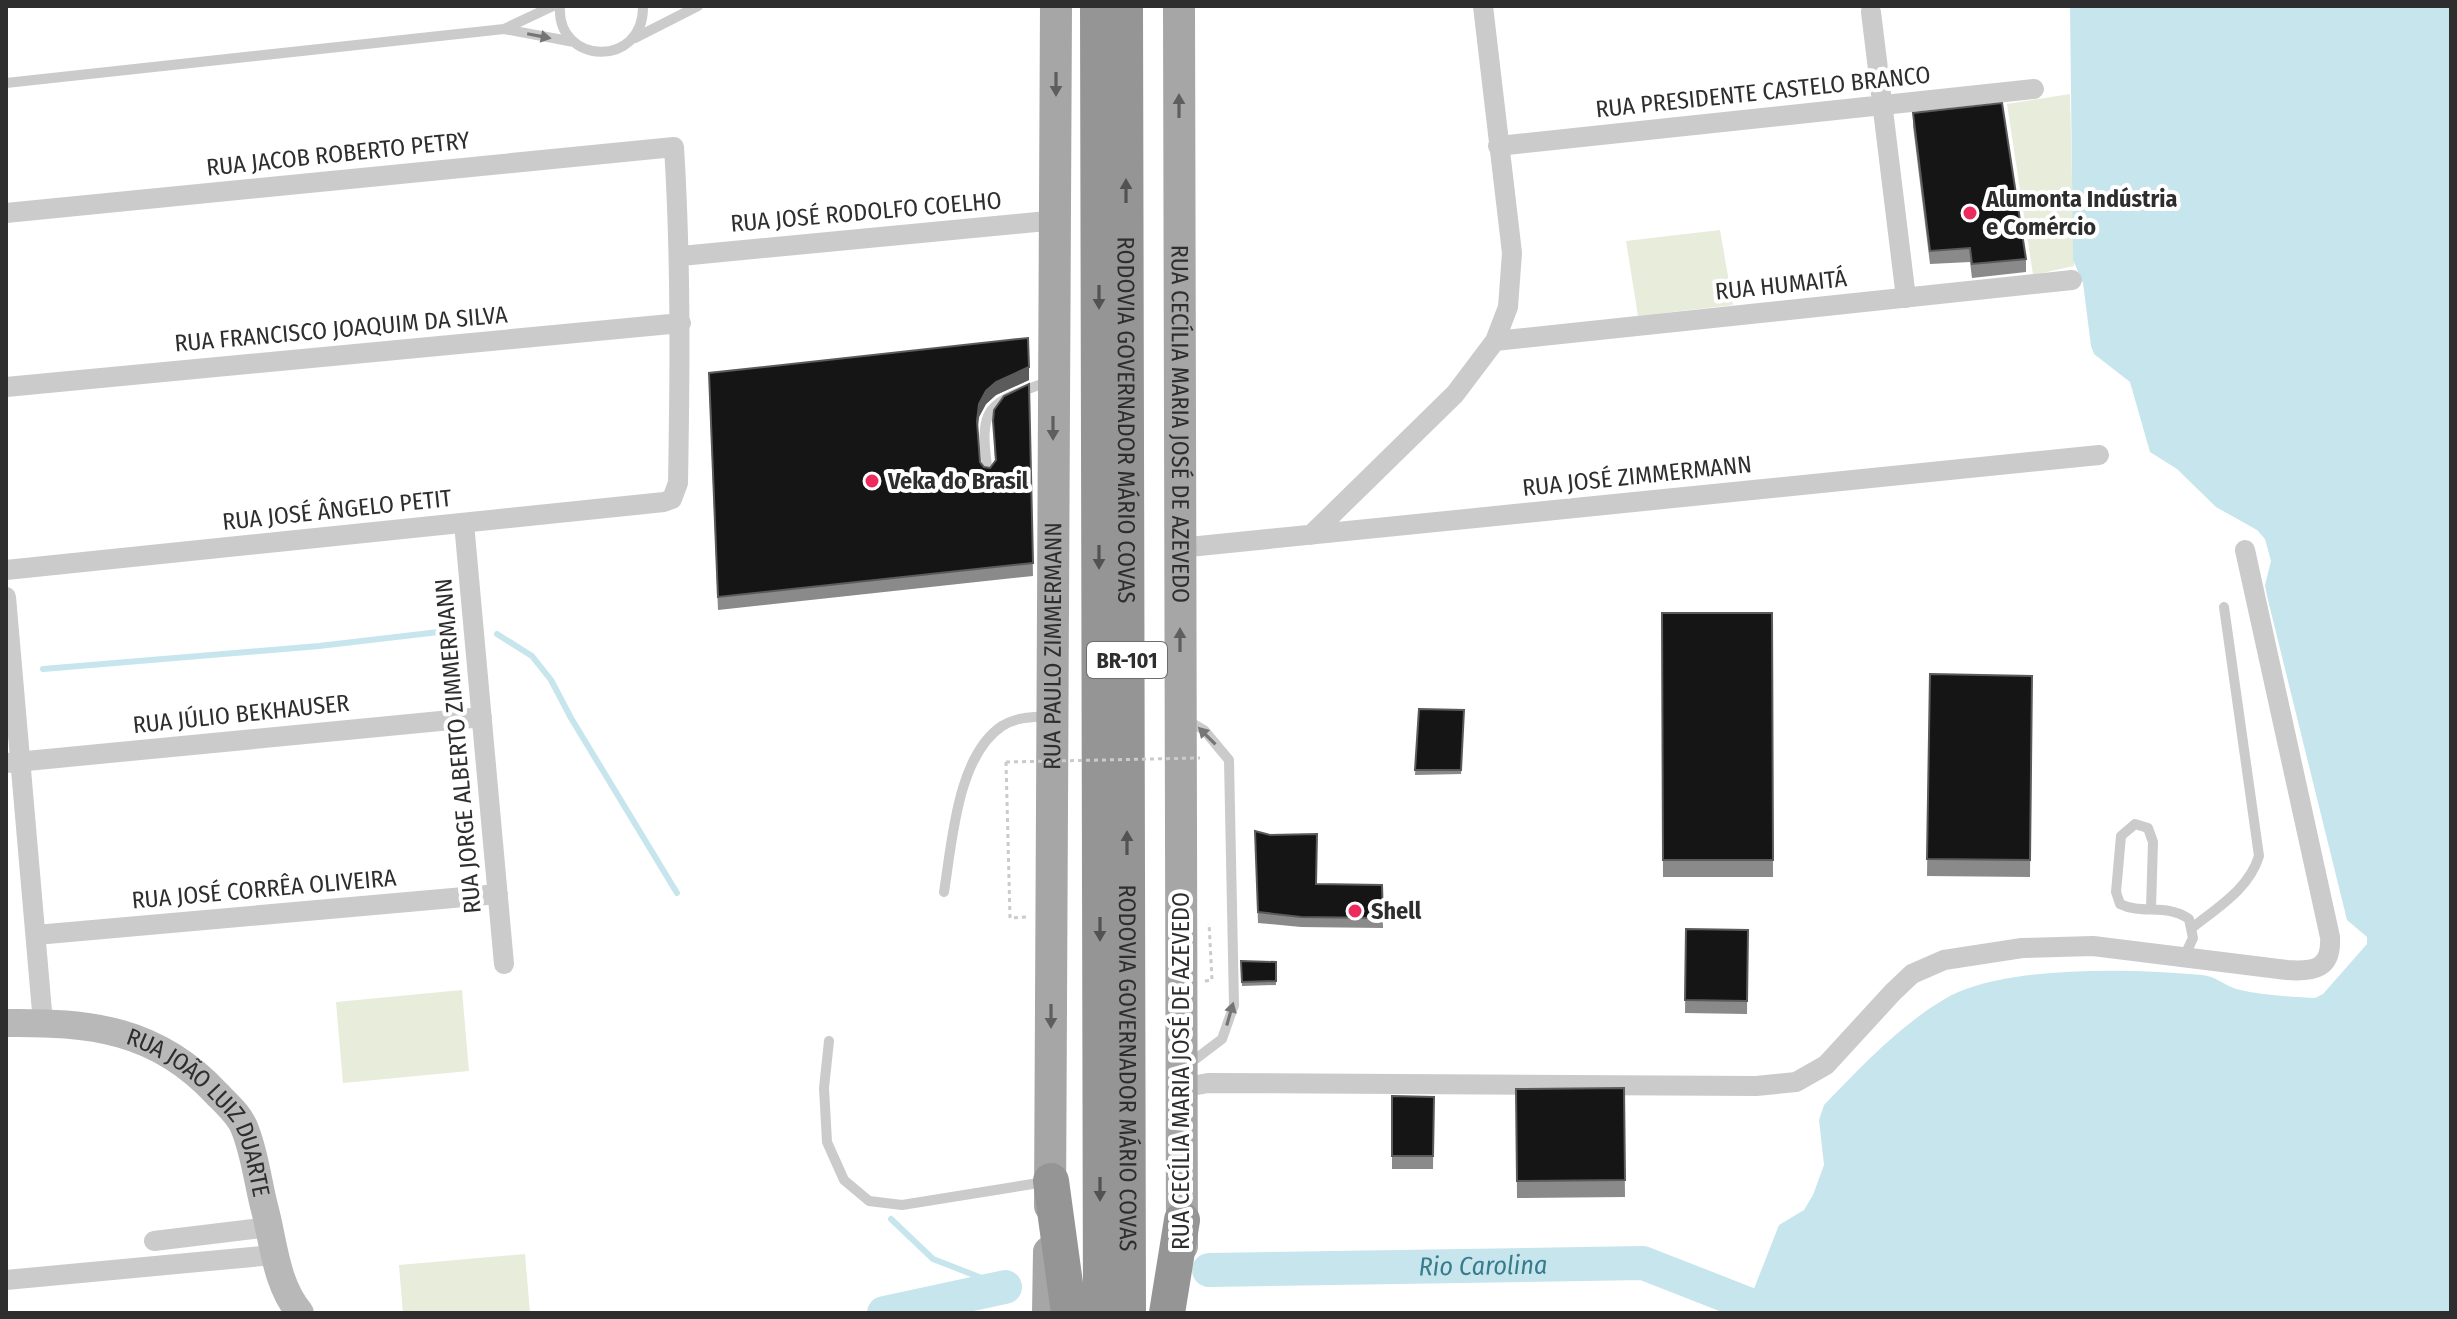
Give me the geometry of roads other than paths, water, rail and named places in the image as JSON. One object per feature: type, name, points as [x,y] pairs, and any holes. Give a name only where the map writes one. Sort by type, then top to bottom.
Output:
[{"type":"highway","name":"RODOVIA GOVERNADOR MÁRIO COVAS","points":[[1098,6],[1101,1313]]},
{"type":"highway","name":"RODOVIA GOVERNADOR MÁRIO COVAS","points":[[1125,6],[1128,1313]]},
{"type":"highway","points":[[1051,1181],[1069,1313]]},
{"type":"highway","points":[[1167,1313],[1182,1220]]},
{"type":"main road","name":"RUA PAULO ZIMMERMANN","points":[[1048,1299],[1056,6]]},
{"type":"main road","name":"RUA CECÍLIA MARIA JOSÉ DE AZEVEDO","points":[[1179,6],[1182,1313]]},
{"type":"main road","name":"RUA JOÃO LUIZ DUARTE","points":[[6,1023],[88,1026],[142,1040],[177,1059],[204,1080],[244,1127],[273,1255],[284,1288],[300,1313]]},
{"type":"street","points":[[1311,535],[1448,401],[1495,341],[1508,307],[1512,269],[1483,6]]},
{"type":"street","points":[[1871,12],[1906,298]]},
{"type":"street","name":"RUA PRESIDENTE CASTELO BRANCO","points":[[1498,146],[2034,89]]},
{"type":"street","name":"RUA JACOB ROBERTO PETRY","points":[[6,213],[674,147],[681,256]]},
{"type":"street","name":"RUA JOSÉ RODOLFO COELHO","points":[[681,256],[1057,220]]},
{"type":"street","points":[[681,256],[681,323]]},
{"type":"street","name":"RUA HUMAITÁ","points":[[1495,341],[2072,280]]},
{"type":"street","name":"RUA FRANCISCO JOAQUIM DA SILVA","points":[[6,387],[681,323]]},
{"type":"street","name":"RUA JOSÉ ÂNGELO PETIT","points":[[6,570],[664,502],[672,499],[678,483],[681,323]]},
{"type":"street","name":"RUA JOSÉ ZIMMERMANN","points":[[1179,548],[2099,455]]},
{"type":"street","name":"RUA JORGE ALBERTO ZIMMERMANN","points":[[464,523],[504,964]]},
{"type":"street","points":[[1181,1079],[1208,1083],[1756,1086],[1796,1082],[1826,1065],[1912,974],[1944,960],[2022,948],[2093,946],[2308,972],[2324,964],[2331,951],[2245,550]]},
{"type":"street","points":[[6,597],[13,762],[36,935],[43,1023]]},
{"type":"street","name":"RUA JÚLIO BEKHAUSER","points":[[13,762],[482,717]]},
{"type":"street","name":"RUA JOSÉ CORRÊA OLIVEIRA","points":[[36,935],[498,894]]},
{"type":"street","points":[[154,1241],[269,1227]]},
{"type":"street","points":[[6,1280],[273,1255]]},
{"type":"lane","points":[[504,29],[553,6]]},
{"type":"lane","points":[[560,6],[562,24],[574,42]]},
{"type":"lane","points":[[633,38],[642,19],[643,6]]},
{"type":"lane","points":[[6,83],[504,29],[574,42],[593,52],[604,52],[615,50],[698,6]]},
{"type":"lane","points":[[988,473],[983,438],[987,414],[996,402],[1054,380]]},
{"type":"lane","points":[[2192,928],[2246,883],[2254,873],[2259,856],[2224,607]]},
{"type":"lane","points":[[1180,715],[1204,730],[1229,760],[1234,1005],[1222,1039],[1181,1079]]},
{"type":"lane","points":[[944,892],[961,796],[975,757],[988,737],[1004,725],[1022,718],[1052,716]]},
{"type":"lane","points":[[2151,908],[2153,842],[2148,828],[2135,824],[2121,836],[2116,892],[2120,904],[2130,909],[2151,908],[2181,913],[2189,919],[2193,938],[2184,957]]},
{"type":"lane","points":[[829,1041],[824,1088],[827,1142],[844,1180],[869,1201],[902,1205],[1051,1181]]},
{"type":"water","points":[[2070,6],[2451,6],[2451,1313],[1747,1313],[1779,1225],[1804,1210],[1813,1195],[1824,1165],[1819,1120],[1824,1105],[1895,1035],[1943,1000],[1968,988],[1999,980],[2106,971],[2202,975],[2236,989],[2315,998],[2323,994],[2367,944],[2367,937],[2347,920],[2267,596],[2265,585],[2271,561],[2265,539],[2257,530],[2216,507],[2177,469],[2150,452],[2130,382],[2094,354],[2091,346],[2083,283],[2073,260]]},
{"type":"waterway","points":[[43,669],[319,646],[456,630]]},
{"type":"waterway","points":[[497,634],[532,656],[551,680],[677,893]]},
{"type":"waterway","points":[[891,1219],[933,1259],[1005,1287]]},
{"type":"waterway","name":"Rio Carolina","points":[[1209,1270],[1643,1263],[1748,1304]]},
{"type":"waterway","name":"Rio Carolina","points":[[884,1313],[1005,1287]]},
{"type":"place","name":"Alumonta Indústria e Comércio","points":[[1970,213]]},
{"type":"place","name":"Veka do Brasil","points":[[872,481]]},
{"type":"place","name":"Shell","points":[[1355,911]]}]
